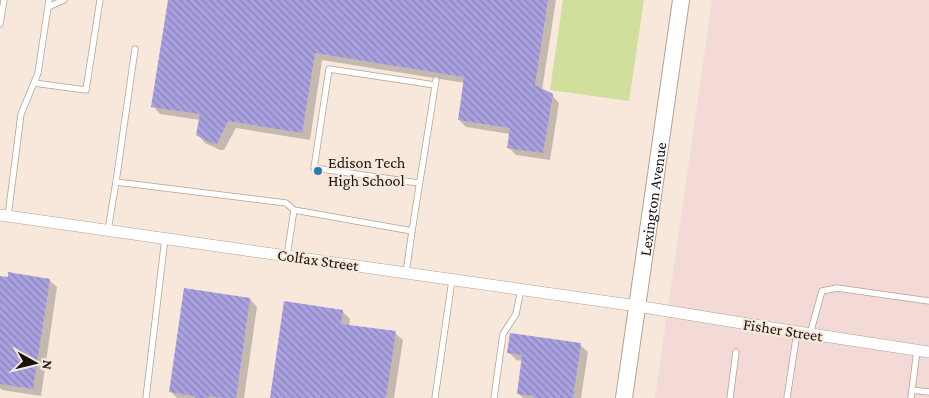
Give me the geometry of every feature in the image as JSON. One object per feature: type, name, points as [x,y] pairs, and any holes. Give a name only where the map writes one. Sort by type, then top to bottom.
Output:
[{"type":"main road","name":"Lexington Avenue","points":[[624,398],[681,0]]},
{"type":"street","name":"Colfax Street","points":[[4,215],[636,306]]},
{"type":"street","name":"Fisher Street","points":[[636,306],[923,351]]},
{"type":"lane","points":[[0,24],[4,0]]},
{"type":"lane","points":[[4,215],[21,114],[38,73],[48,3],[64,0]]},
{"type":"lane","points":[[34,83],[86,90],[100,0]]},
{"type":"lane","points":[[108,230],[135,49]]},
{"type":"lane","points":[[406,273],[420,184],[435,82],[329,69],[314,168],[420,184]]},
{"type":"lane","points":[[116,182],[286,203],[294,210],[412,231]]},
{"type":"lane","points":[[287,256],[294,210]]},
{"type":"lane","points":[[146,398],[165,238]]},
{"type":"lane","points":[[435,398],[452,280]]},
{"type":"lane","points":[[810,334],[822,291],[837,288],[929,301]]},
{"type":"lane","points":[[494,398],[503,334],[516,314],[521,290]]},
{"type":"lane","points":[[788,398],[797,332]]},
{"type":"lane","points":[[911,398],[923,351]]},
{"type":"lane","points":[[730,398],[736,352]]},
{"type":"lane","points":[[912,390],[929,392]]},
{"type":"shaded area","points":[[712,0],[929,0],[929,398],[655,398]]},
{"type":"green space","points":[[563,0],[644,0],[629,101],[550,90]]},
{"type":"building","points":[[168,0],[548,0],[535,85],[553,94],[543,153],[507,148],[510,128],[458,120],[464,77],[315,53],[302,133],[228,121],[217,144],[211,143],[196,135],[200,114],[151,107]]},
{"type":"building","points":[[8,272],[50,279],[33,389],[0,384],[0,276],[8,277]]},
{"type":"building","points":[[184,288],[250,298],[236,398],[209,396],[208,398],[195,398],[195,396],[169,392]]},
{"type":"building","points":[[284,301],[343,310],[341,324],[396,331],[386,398],[270,398]]},
{"type":"building","points":[[510,333],[581,343],[573,398],[534,398],[534,396],[517,394],[522,355],[507,353]]},
{"type":"place","name":"Edison Tech High School","points":[[318,171]]}]
